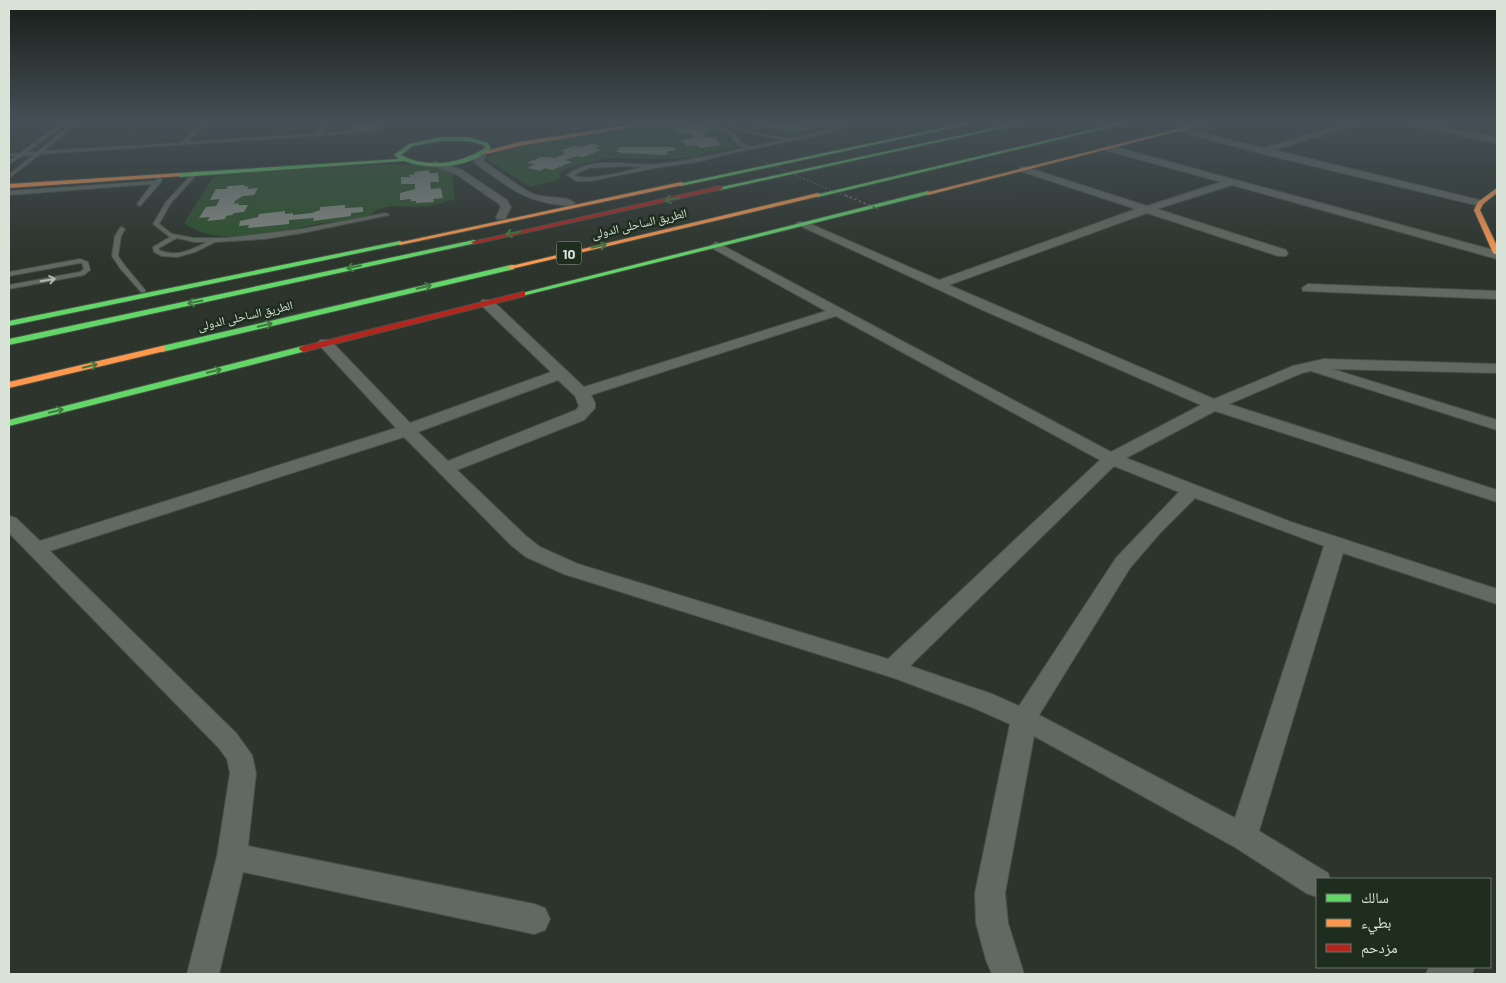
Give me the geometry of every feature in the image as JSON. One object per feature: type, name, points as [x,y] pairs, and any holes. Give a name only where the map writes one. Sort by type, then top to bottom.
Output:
[{"type":"main road","points":[[9,179],[176,168]]},
{"type":"main road","points":[[9,186],[160,179],[195,173],[251,168]]},
{"type":"main road","points":[[9,318],[740,168]]},
{"type":"main road","points":[[9,324],[758,168]]},
{"type":"main road","name":"الطريق الساحلى الدولى","points":[[9,342],[815,168]]},
{"type":"main road","name":"الطريق الساحلى الدولى","points":[[9,385],[934,168]]},
{"type":"main road","points":[[9,412],[1003,168]]},
{"type":"main road","points":[[9,423],[1028,168]]},
{"type":"main road","points":[[1496,249],[1478,214],[1478,207],[1497,190]]},
{"type":"street","points":[[451,168],[502,202],[506,207],[505,212],[500,217]]},
{"type":"street","points":[[488,168],[530,196],[548,201],[570,203]]},
{"type":"street","points":[[1180,168],[1496,249]]},
{"type":"street","points":[[1328,168],[1480,204]]},
{"type":"street","points":[[1023,169],[1147,208],[1282,254]]},
{"type":"street","points":[[464,175],[491,170]]},
{"type":"street","points":[[938,285],[1147,208],[1232,182]]},
{"type":"street","points":[[802,224],[1214,405],[1497,496]]},
{"type":"street","points":[[716,246],[1111,459],[1334,544],[1497,597]]},
{"type":"street","points":[[1308,288],[1497,295]]},
{"type":"street","points":[[446,468],[578,416],[585,411],[588,405],[581,392],[487,303]]},
{"type":"street","points":[[581,392],[836,312]]},
{"type":"street","points":[[325,344],[407,430],[519,541],[533,552],[551,561],[942,686],[1024,719],[1243,838],[1316,882]]},
{"type":"street","points":[[892,669],[1111,459],[1214,405],[1308,366],[1343,364],[1497,368]]},
{"type":"street","points":[[1308,366],[1497,425]]},
{"type":"street","points":[[36,549],[407,430],[560,374]]},
{"type":"street","points":[[1008,974],[992,924],[990,893],[1024,719],[1099,598],[1123,563],[1153,529],[1191,491]]},
{"type":"street","points":[[9,523],[227,740],[239,755],[243,773],[232,856],[203,974]]},
{"type":"street","points":[[1243,838],[1334,544]]},
{"type":"street","points":[[232,856],[534,919]]},
{"type":"lane","points":[[9,179],[22,168]]},
{"type":"lane","points":[[590,168],[570,175],[576,178],[590,179],[646,168]]},
{"type":"lane","points":[[195,173],[170,200],[156,224],[163,232],[175,237],[213,241],[259,238],[386,216]]},
{"type":"lane","points":[[9,193],[160,179]]},
{"type":"lane","points":[[140,204],[160,179]]},
{"type":"lane","points":[[122,229],[116,246],[115,256],[122,267],[144,291]]},
{"type":"lane","points":[[175,237],[156,247],[156,251],[160,254],[186,253],[197,250],[213,241]]},
{"type":"lane","points":[[9,274],[80,262],[86,262],[87,270],[82,274],[9,287]]},
{"type":"path","points":[[779,168],[878,208]]},
{"type":"green space","points":[[322,168],[443,168],[452,170],[455,199],[428,206],[385,208],[371,214],[373,218],[350,223],[331,222],[256,236],[217,236],[200,232],[184,223],[213,177],[230,173]]},
{"type":"green space","points":[[500,168],[569,168],[559,172],[561,179],[530,187]]},
{"type":"building","points":[[528,168],[557,168],[552,170],[545,168],[540,171]]},
{"type":"building","points":[[429,170],[429,173],[438,173],[439,182],[430,182],[431,189],[441,188],[443,198],[433,199],[434,202],[416,203],[416,201],[411,201],[411,199],[400,200],[400,193],[415,189],[415,184],[401,184],[401,177],[410,177],[409,175],[415,174],[414,172]]},
{"type":"building","points":[[245,185],[244,187],[249,186],[247,189],[258,188],[254,195],[243,196],[235,201],[234,204],[248,205],[244,212],[234,213],[226,216],[225,219],[207,221],[210,217],[199,218],[206,207],[216,206],[220,199],[210,200],[216,189]]},
{"type":"building","points":[[345,205],[345,208],[363,207],[363,212],[351,213],[351,216],[313,221],[314,218],[289,220],[289,224],[248,228],[249,225],[239,226],[240,221],[258,217],[259,214],[285,211],[285,214],[293,213],[293,215],[312,213],[320,210],[320,207]]},
{"type":"traffic: fast","points":[[180,175],[285,168]]},
{"type":"traffic: fast","points":[[681,184],[758,168]]},
{"type":"traffic: fast","points":[[720,188],[814,168]]},
{"type":"traffic: fast","points":[[818,195],[934,168]]},
{"type":"traffic: fast","points":[[522,294],[928,193]]},
{"type":"traffic: fast","points":[[9,342],[474,242]]},
{"type":"traffic: fast","points":[[9,324],[400,243]]},
{"type":"traffic: fast","points":[[162,349],[511,267]]},
{"type":"traffic: fast","points":[[9,423],[303,349]]},
{"type":"traffic: slow","points":[[928,193],[1028,168]]},
{"type":"traffic: slow","points":[[9,186],[180,175]]},
{"type":"traffic: slow","points":[[400,243],[681,184]]},
{"type":"traffic: slow","points":[[1497,190],[1480,203],[1477,210],[1497,253]]},
{"type":"traffic: slow","points":[[511,267],[818,195]]},
{"type":"traffic: slow","points":[[9,385],[162,349]]},
{"type":"traffic: jam","points":[[474,242],[720,188]]},
{"type":"traffic: jam","points":[[303,349],[522,294]]}]
